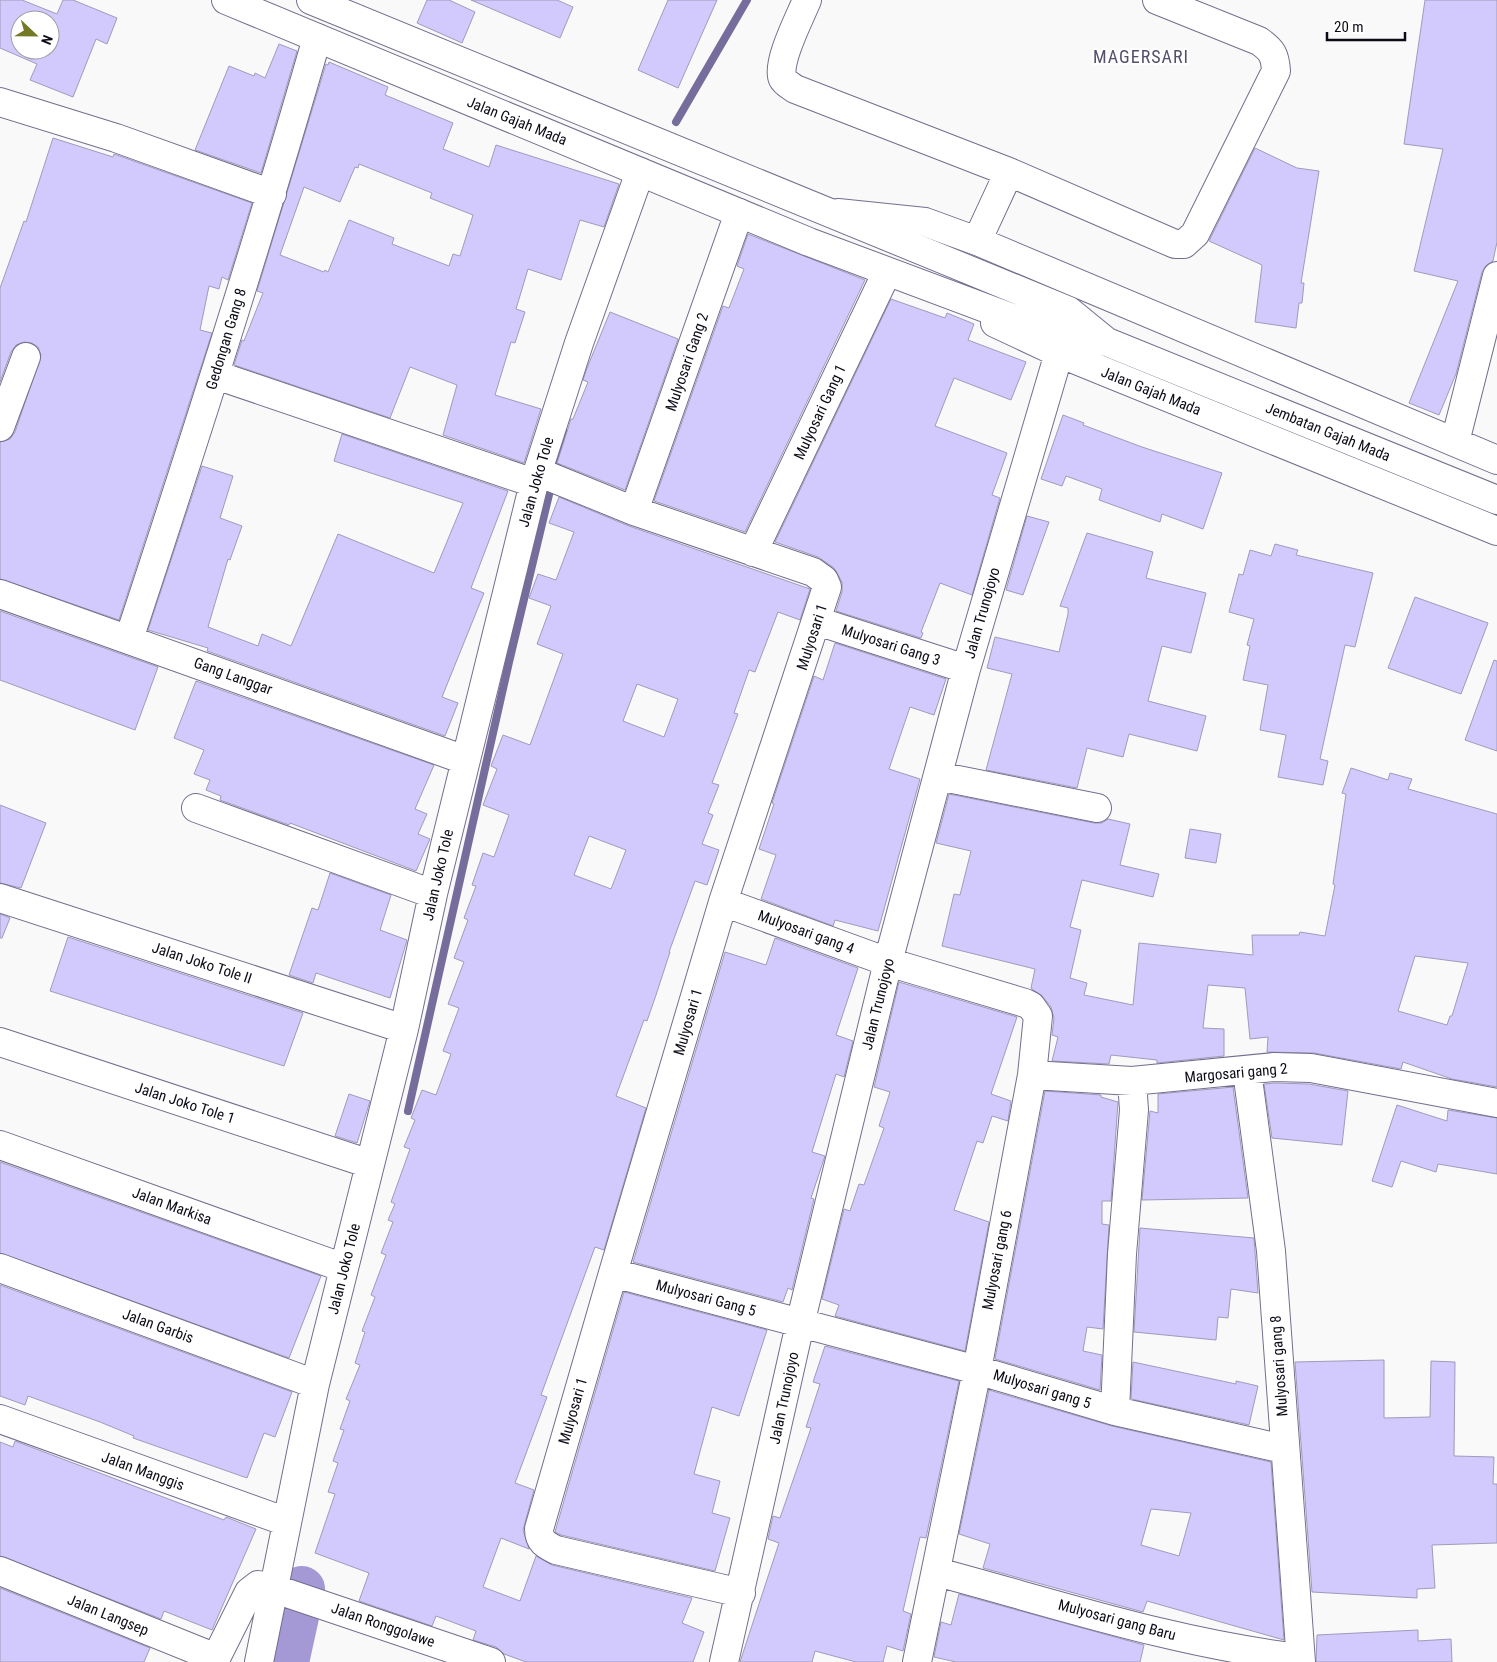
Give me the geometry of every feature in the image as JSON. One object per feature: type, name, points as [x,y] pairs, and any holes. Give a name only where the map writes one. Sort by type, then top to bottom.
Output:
[{"type":"street","name":"Jalan Gajah Mada","points":[[226,0],[809,242],[887,272],[1058,353],[1497,531]]},
{"type":"street","points":[[807,0],[783,58],[781,71],[783,80],[795,89],[1009,172],[1175,244],[1184,244],[1195,234],[1276,71],[1276,57],[1271,49],[1260,41],[1157,0]]},
{"type":"street","name":"Jalan Gajah Mada","points":[[322,2],[1069,311],[1107,342]]},
{"type":"street","name":"Gedongan Gang 8","points":[[129,639],[216,375],[272,194],[317,38]]},
{"type":"street","points":[[0,102],[116,138],[272,194]]},
{"type":"street","name":"Jalan Joko Tole","points":[[259,1662],[291,1594],[287,1522],[315,1384],[404,1029],[433,894],[465,760],[545,478],[579,344],[640,172]]},
{"type":"street","points":[[977,240],[1009,172]]},
{"type":"street","name":"Jalan Gajah Mada","points":[[829,212],[925,222],[977,240],[1497,460]]},
{"type":"street","name":"Mulyosari Gang 2","points":[[634,511],[739,213]]},
{"type":"street","name":"Jalan Gajah Mada","points":[[809,242],[1060,336],[1107,342]]},
{"type":"street","name":"Mulyosari Gang 1","points":[[753,552],[887,272]]},
{"type":"street","points":[[1456,442],[1497,276]]},
{"type":"street","name":"Jembatan Gajah Mada","points":[[1107,342],[1497,500]]},
{"type":"street","name":"Jalan Trunojoyo","points":[[724,1662],[800,1324],[888,962],[966,669],[1058,353]]},
{"type":"street","points":[[0,427],[26,358]]},
{"type":"street","name":"Mulyosari 1","points":[[216,375],[545,478],[634,511],[813,572],[824,580],[827,586],[817,622],[723,902],[613,1273],[539,1536],[543,1543],[556,1550],[741,1592]]},
{"type":"street","name":"Gang Langgar","points":[[0,594],[465,760]]},
{"type":"street","name":"Mulyosari Gang 3","points":[[817,622],[966,669]]},
{"type":"street","points":[[938,776],[1096,808]]},
{"type":"street","points":[[196,808],[433,894]]},
{"type":"street","name":"Jalan Joko Tole II","points":[[0,898],[404,1029]]},
{"type":"street","name":"Mulyosari gang 4","points":[[723,902],[888,962]]},
{"type":"street","name":"Mulyosari gang 6","points":[[888,962],[1031,1006],[1038,1016],[1032,1075],[977,1370],[918,1662]]},
{"type":"street","name":"Jalan Joko Tole 1","points":[[0,1042],[370,1164]]},
{"type":"street","name":"Margosari gang 2","points":[[1032,1075],[1132,1081],[1274,1067],[1311,1068],[1497,1103]]},
{"type":"street","name":"Mulyosari gang 8","points":[[1247,1071],[1271,1251],[1300,1660]]},
{"type":"street","points":[[1115,1411],[1122,1254],[1134,1110],[1132,1081]]},
{"type":"street","name":"Jalan Markisa","points":[[0,1144],[344,1268]]},
{"type":"street","name":"Jalan Garbis","points":[[0,1268],[315,1384]]},
{"type":"street","name":"Mulyosari Gang 5","points":[[613,1273],[800,1324]]},
{"type":"street","name":"Mulyosari gang 5","points":[[800,1324],[977,1370],[1115,1411],[1284,1449]]},
{"type":"street","name":"Jalan Manggis","points":[[0,1419],[287,1522]]},
{"type":"street","name":"Jalan Langsep","points":[[0,1571],[215,1660]]},
{"type":"street","name":"Mulyosari gang Baru","points":[[937,1572],[1199,1642],[1300,1660]]},
{"type":"street","points":[[215,1660],[249,1592],[258,1585],[291,1594]]},
{"type":"street","name":"Jalan Ronggolawe","points":[[291,1594],[491,1662]]},
{"type":"building","points":[[0,0],[22,0],[47,10],[10,10],[10,52],[0,48]]},
{"type":"building","points":[[63,0],[73,0],[117,18],[107,44],[96,39],[73,97],[30,80],[37,64],[28,60],[60,60],[59,10]]},
{"type":"building","points":[[427,0],[449,0],[475,12],[462,43],[417,23]]},
{"type":"building","points":[[471,0],[557,0],[573,7],[560,38]]},
{"type":"building","points":[[668,0],[717,0],[678,88],[638,70]]},
{"type":"building","points":[[1425,0],[1497,0],[1497,242],[1493,261],[1482,272],[1456,374],[1439,415],[1409,403],[1458,281],[1414,271],[1443,149],[1404,144]]},
{"type":"building","points":[[279,44],[297,51],[261,173],[195,150],[229,66],[254,76],[255,73],[265,78]]},
{"type":"building","points":[[329,62],[388,87],[385,95],[453,123],[443,149],[489,167],[496,145],[619,184],[604,227],[580,220],[561,280],[528,269],[516,309],[525,312],[515,343],[511,342],[495,395],[541,409],[524,463],[443,435],[457,385],[410,367],[390,418],[234,365],[242,340],[244,341],[263,293],[257,291],[326,64],[328,65]],"holes":[[[359,164],[432,193],[430,198],[473,215],[460,256],[453,254],[449,266],[392,244],[394,238],[349,220],[328,272],[280,255],[304,187],[340,202],[355,167],[358,168]]]},
{"type":"building","points":[[53,138],[113,157],[114,154],[252,203],[228,280],[222,277],[219,289],[209,286],[200,330],[212,333],[119,620],[0,579],[0,442],[10,439],[15,432],[41,355],[38,347],[32,343],[24,342],[16,345],[11,352],[0,382],[0,288],[24,221],[26,222]]},
{"type":"building","points":[[1255,148],[1297,168],[1319,171],[1301,283],[1304,283],[1302,303],[1299,303],[1296,328],[1255,322],[1262,265],[1209,241]]},
{"type":"building","points":[[748,234],[865,280],[745,532],[654,501],[723,306],[729,308],[744,269],[737,266]]},
{"type":"building","points":[[891,299],[945,318],[947,313],[974,324],[968,340],[1026,362],[1011,400],[954,378],[935,426],[1007,453],[992,495],[1000,498],[972,595],[940,583],[921,632],[923,633],[921,638],[836,611],[842,592],[842,582],[834,568],[818,557],[775,542]]},
{"type":"building","points":[[610,312],[678,339],[625,490],[557,463],[571,419],[573,419],[588,382],[583,380],[587,368]]},
{"type":"building","points":[[1063,415],[1084,423],[1083,425],[1142,447],[1222,473],[1203,529],[1162,514],[1160,522],[1099,500],[1102,489],[1066,476],[1062,486],[1041,479]]},
{"type":"building","points":[[342,434],[508,491],[471,588],[484,593],[442,697],[458,703],[445,736],[207,651],[208,648],[148,630],[202,466],[233,476],[220,518],[242,526],[230,560],[228,559],[208,627],[258,646],[262,634],[291,646],[338,534],[434,573],[463,503],[334,461]]},
{"type":"building","points":[[559,497],[629,526],[810,589],[800,620],[778,612],[755,672],[749,670],[734,713],[738,714],[712,783],[719,785],[708,813],[713,815],[702,844],[719,850],[707,885],[695,881],[669,952],[647,1021],[644,1020],[616,1096],[646,1108],[604,1250],[595,1247],[541,1395],[547,1397],[515,1483],[534,1490],[523,1530],[529,1549],[501,1538],[483,1587],[520,1601],[536,1556],[552,1565],[692,1598],[682,1623],[704,1632],[693,1662],[526,1662],[504,1654],[496,1647],[473,1640],[476,1631],[436,1616],[432,1626],[359,1601],[369,1573],[315,1553],[335,1494],[328,1492],[338,1463],[333,1461],[344,1430],[340,1429],[350,1401],[346,1399],[360,1365],[355,1363],[365,1332],[362,1331],[375,1297],[371,1295],[386,1255],[381,1253],[393,1222],[388,1220],[395,1204],[391,1202],[410,1149],[404,1147],[415,1120],[411,1118],[422,1090],[436,1095],[451,1054],[443,1051],[459,1008],[448,1004],[464,962],[454,958],[468,920],[464,918],[476,886],[472,885],[483,853],[494,857],[509,815],[483,805],[497,769],[491,766],[503,735],[530,745],[563,654],[537,644],[551,606],[529,598],[538,574],[556,580],[574,532],[549,523]],"holes":[[[637,684],[678,699],[664,737],[623,721]],[[589,836],[626,850],[611,889],[574,875]]]},
{"type":"building","points":[[1027,516],[1049,522],[1023,595],[1006,590]]},
{"type":"building","points":[[1087,533],[1153,552],[1146,578],[1206,593],[1191,653],[1162,646],[1148,701],[1206,716],[1197,751],[1129,734],[1123,757],[1087,748],[1077,788],[986,770],[1012,674],[987,668],[995,637],[1059,652],[1068,614],[1068,608],[1060,606]]},
{"type":"building","points":[[1275,544],[1298,550],[1296,555],[1373,573],[1355,647],[1345,645],[1320,759],[1328,761],[1323,785],[1278,777],[1286,735],[1260,730],[1268,685],[1243,680],[1250,646],[1247,645],[1254,619],[1229,612],[1239,574],[1243,575],[1250,550],[1271,556]]},
{"type":"building","points":[[1415,597],[1488,623],[1461,694],[1388,668]]},
{"type":"building","points":[[0,611],[158,667],[135,730],[0,680]]},
{"type":"building","points":[[835,643],[946,679],[934,715],[910,707],[889,769],[920,779],[878,931],[835,920],[833,926],[761,899],[776,855],[759,849],[774,804],[772,803],[814,676],[823,680]]},
{"type":"building","points":[[1494,660],[1497,661],[1497,751],[1465,740]]},
{"type":"building","points":[[196,681],[434,765],[415,809],[427,814],[418,834],[430,839],[416,871],[290,823],[289,825],[220,800],[221,796],[206,790],[210,780],[194,774],[204,750],[174,738]]},
{"type":"building","points":[[1351,768],[1388,780],[1390,773],[1412,779],[1408,789],[1497,814],[1497,1087],[1452,1079],[1403,1062],[1401,1069],[1314,1053],[1267,1052],[1268,1037],[1250,1039],[1245,988],[1208,985],[1203,1028],[1224,1029],[1224,1056],[1157,1063],[1157,1060],[1111,1055],[1109,1064],[1052,1061],[1058,1037],[1052,1035],[1054,1018],[1051,1007],[1043,997],[1031,988],[1035,969],[942,946],[954,894],[960,895],[971,851],[936,843],[949,794],[1094,823],[1102,823],[1108,819],[1130,824],[1120,865],[1159,874],[1153,897],[1082,880],[1070,927],[1081,930],[1070,978],[1087,983],[1084,995],[1133,1005],[1139,943],[1253,955],[1252,935],[1299,935],[1300,932],[1325,936],[1335,885],[1333,884],[1346,794],[1342,793]],"holes":[[[1415,956],[1468,963],[1452,1016],[1450,1016],[1447,1025],[1398,1011]]]},
{"type":"building","points":[[0,805],[46,823],[21,888],[0,883]]},
{"type":"building","points":[[1190,829],[1221,834],[1216,863],[1185,858]]},
{"type":"building","points":[[330,873],[391,895],[380,930],[407,940],[390,998],[316,973],[313,983],[289,975],[312,908],[318,910]]},
{"type":"building","points":[[0,914],[10,918],[2,938],[0,938]]},
{"type":"building","points":[[68,937],[303,1013],[284,1066],[50,991]]},
{"type":"building","points":[[775,938],[858,968],[836,1035],[853,1041],[844,1077],[836,1074],[812,1152],[825,1156],[811,1198],[814,1199],[792,1290],[788,1288],[783,1302],[633,1262],[725,952],[766,965]]},
{"type":"building","points":[[899,982],[1017,1017],[991,1094],[1011,1101],[1008,1121],[992,1116],[983,1143],[977,1141],[954,1210],[989,1222],[965,1351],[835,1316],[839,1305],[822,1299],[844,1209],[850,1211],[859,1184],[864,1185],[884,1128],[879,1126],[890,1092],[874,1087]]},
{"type":"building","points":[[1264,1084],[1309,1084],[1348,1091],[1342,1145],[1272,1138]]},
{"type":"building","points":[[1233,1087],[1248,1198],[1142,1200],[1150,1111],[1158,1113],[1158,1094]]},
{"type":"building","points":[[1045,1091],[1101,1095],[1101,1097],[1118,1102],[1111,1201],[1102,1201],[1102,1224],[1109,1225],[1103,1329],[1087,1327],[1083,1351],[1102,1355],[1100,1390],[995,1359]]},
{"type":"building","points":[[349,1094],[370,1101],[357,1143],[335,1136]]},
{"type":"building","points":[[1397,1105],[1447,1121],[1448,1110],[1497,1118],[1497,1174],[1438,1164],[1436,1172],[1401,1161],[1392,1187],[1372,1181]]},
{"type":"building","points":[[0,1162],[321,1276],[289,1358],[0,1253]]},
{"type":"building","points":[[1140,1228],[1254,1238],[1258,1293],[1231,1289],[1228,1318],[1218,1317],[1216,1340],[1134,1332]]},
{"type":"building","points":[[0,1285],[292,1392],[275,1437],[264,1433],[247,1478],[133,1438],[134,1436],[100,1422],[28,1396],[25,1405],[0,1396]]},
{"type":"building","points":[[624,1292],[767,1330],[739,1416],[712,1407],[694,1474],[720,1481],[712,1513],[730,1518],[715,1571],[555,1532]]},
{"type":"building","points":[[825,1346],[959,1381],[926,1538],[920,1537],[903,1611],[911,1614],[903,1651],[887,1646],[883,1662],[856,1662],[815,1651],[812,1662],[740,1662],[779,1543],[768,1539],[773,1516],[780,1518],[811,1428],[806,1427],[820,1384],[813,1382]]},
{"type":"building","points":[[1384,1360],[1384,1418],[1430,1417],[1431,1361],[1455,1362],[1454,1456],[1494,1457],[1493,1484],[1497,1484],[1497,1543],[1432,1545],[1435,1588],[1417,1589],[1417,1598],[1312,1592],[1295,1362]]},
{"type":"building","points":[[1133,1362],[1236,1384],[1236,1381],[1258,1386],[1249,1425],[1131,1399]]},
{"type":"building","points":[[989,1390],[1112,1426],[1271,1462],[1284,1640],[1147,1601],[1143,1612],[983,1568],[990,1544],[959,1534]],"holes":[[[1151,1509],[1191,1513],[1179,1556],[1141,1545]]]},
{"type":"building","points":[[15,1441],[224,1520],[226,1517],[256,1529],[212,1630],[164,1611],[161,1619],[0,1556],[0,1442],[13,1447]]},
{"type":"building","points":[[0,1588],[150,1648],[144,1662],[0,1662]]},
{"type":"building","points":[[959,1594],[1144,1645],[1140,1662],[956,1662],[934,1657],[941,1622],[951,1625]]},
{"type":"building","points":[[1418,1630],[1418,1641],[1451,1639],[1452,1662],[1316,1662],[1317,1635]]},
{"type":"waterway","points":[[676,122],[747,0]]},
{"type":"waterway","points":[[408,1111],[509,662],[564,432]]},
{"type":"waterway","points":[[286,1662],[302,1589]]},
{"type":"district","name":"MAGERSARI","points":[[1141,57]]}]
